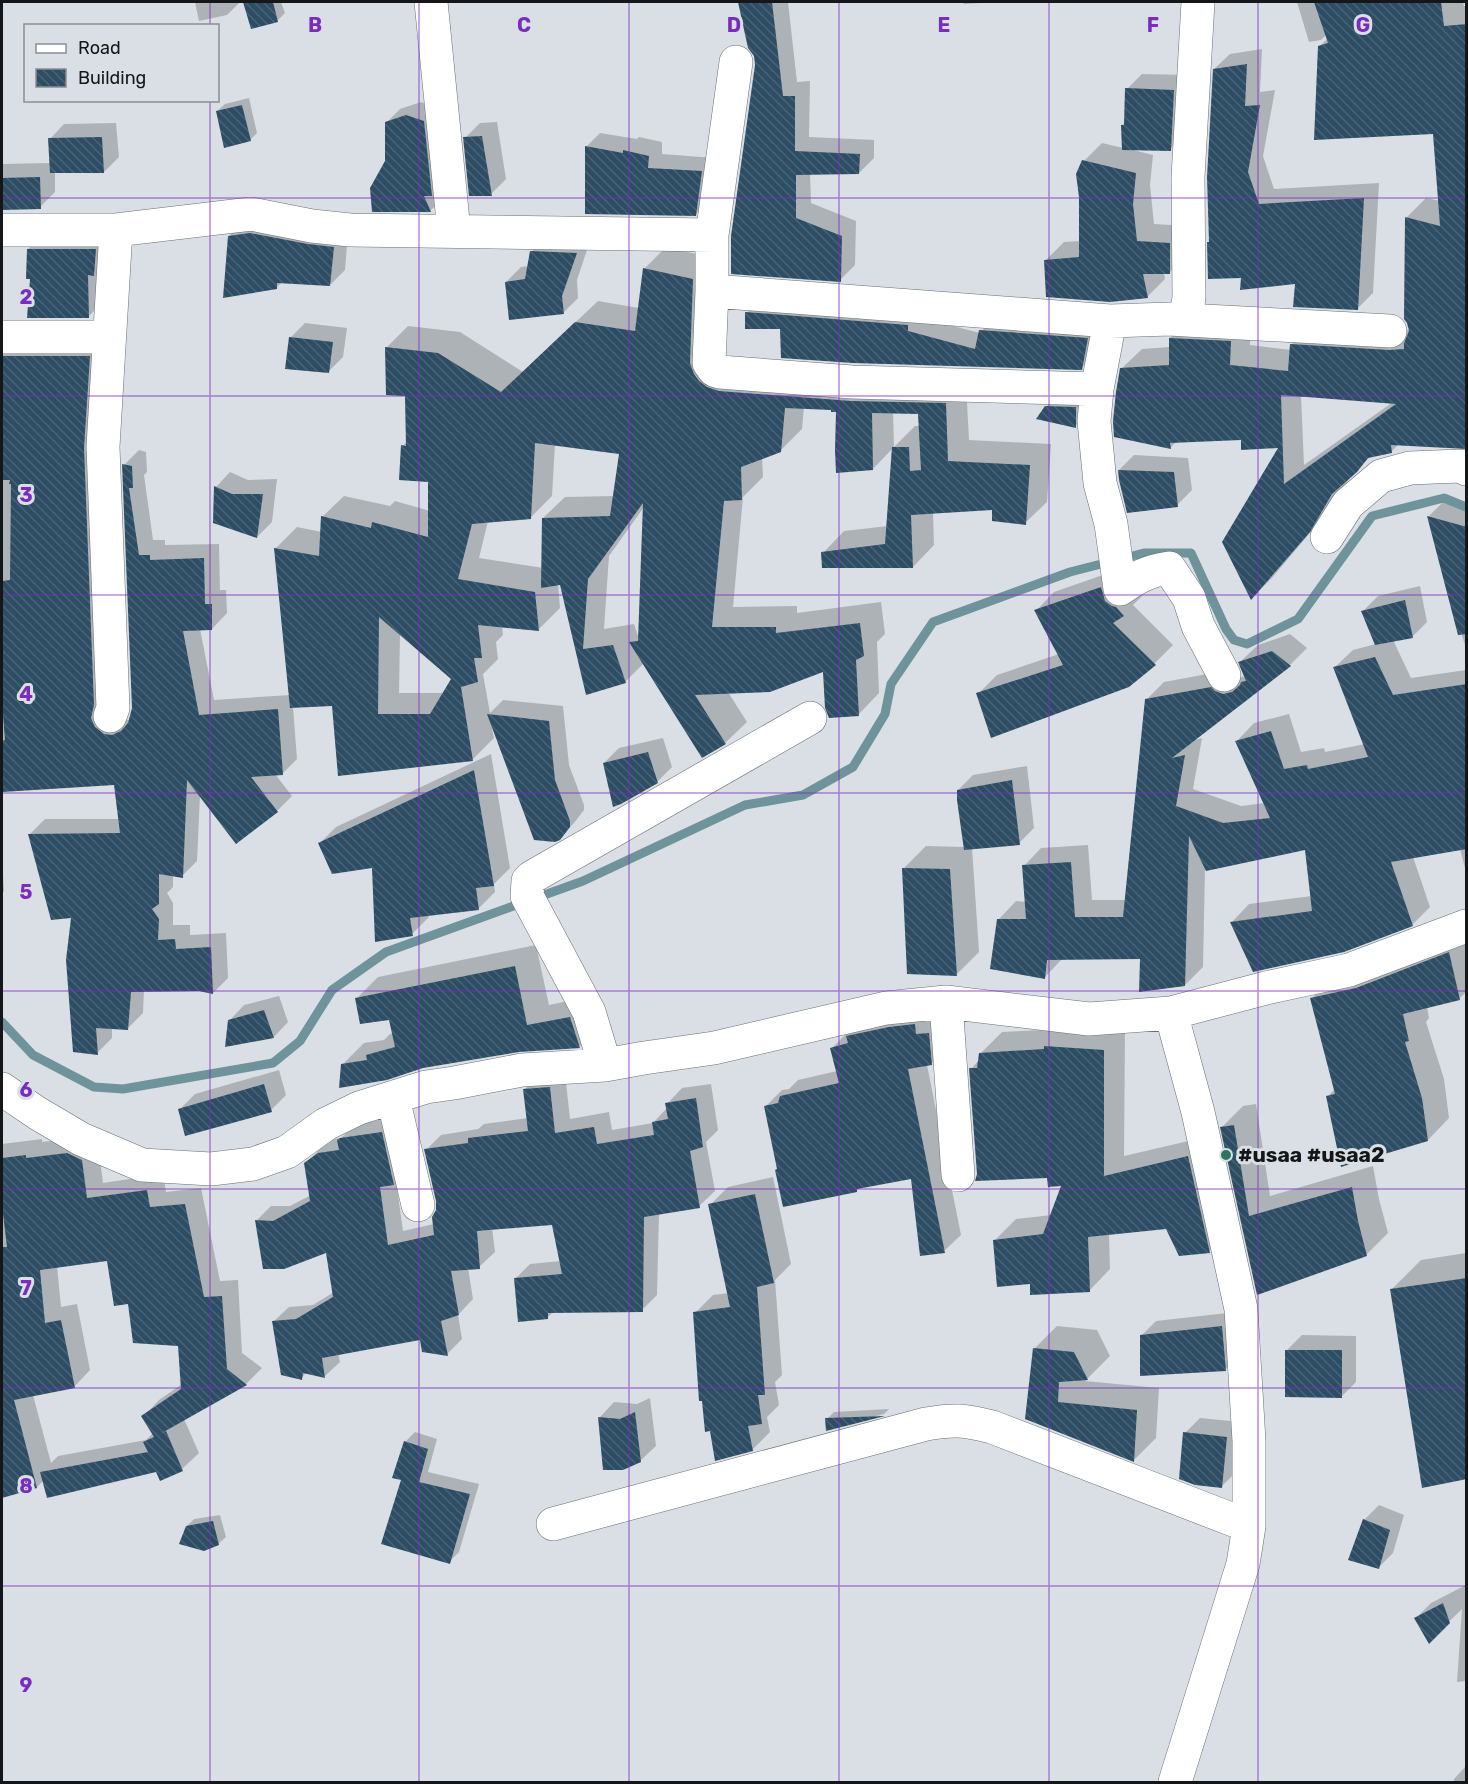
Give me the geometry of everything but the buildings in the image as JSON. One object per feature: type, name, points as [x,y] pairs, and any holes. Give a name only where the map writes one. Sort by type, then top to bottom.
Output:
[{"type":"street","points":[[431,2],[454,231]]},
{"type":"street","points":[[1186,320],[1189,297],[1188,177],[1198,2]]},
{"type":"street","points":[[736,62],[712,235],[709,363],[714,370],[852,382],[1097,389]]},
{"type":"street","points":[[2,230],[116,230],[251,214],[312,226],[350,230],[712,235]]},
{"type":"street","points":[[110,716],[113,708],[103,447],[116,230]]},
{"type":"street","points":[[712,291],[1110,321],[1170,319],[1390,332]]},
{"type":"street","points":[[1110,321],[1097,389],[1094,421],[1100,483],[1111,524],[1120,589],[1137,576],[1169,568],[1190,598],[1198,626],[1224,675]]},
{"type":"street","points":[[2,337],[109,337]]},
{"type":"street","points":[[1327,537],[1348,504],[1381,476],[1410,468],[1460,466],[1467,469]]},
{"type":"street","points":[[605,1065],[589,1012],[534,907],[528,881],[810,718]]},
{"type":"street","points":[[2,1089],[81,1139],[142,1165],[211,1169],[253,1164],[287,1152],[326,1124],[359,1107],[426,1087],[522,1070],[605,1065],[714,1048],[886,1008],[946,1002],[1089,1018],[1171,1012],[1349,970],[1467,926]]},
{"type":"street","points":[[946,1002],[958,1175]]},
{"type":"street","points":[[1171,1012],[1198,1113],[1241,1309],[1249,1441],[1249,1526],[1243,1564],[1175,1782]]},
{"type":"street","points":[[393,1098],[418,1205]]},
{"type":"street","points":[[553,1524],[926,1424],[945,1420],[967,1420],[992,1427],[1249,1526]]},
{"type":"waterway","points":[[2,1022],[33,1055],[94,1087],[123,1089],[273,1063],[300,1041],[332,990],[386,952],[583,881],[745,805],[803,795],[853,767],[885,714],[891,684],[933,622],[1070,572],[1144,553],[1191,553],[1226,629],[1234,640],[1247,644],[1298,619],[1372,516],[1444,498],[1466,507]]},
{"type":"place","name":"#usaa #usaa2","points":[[1226,1155]]}]
